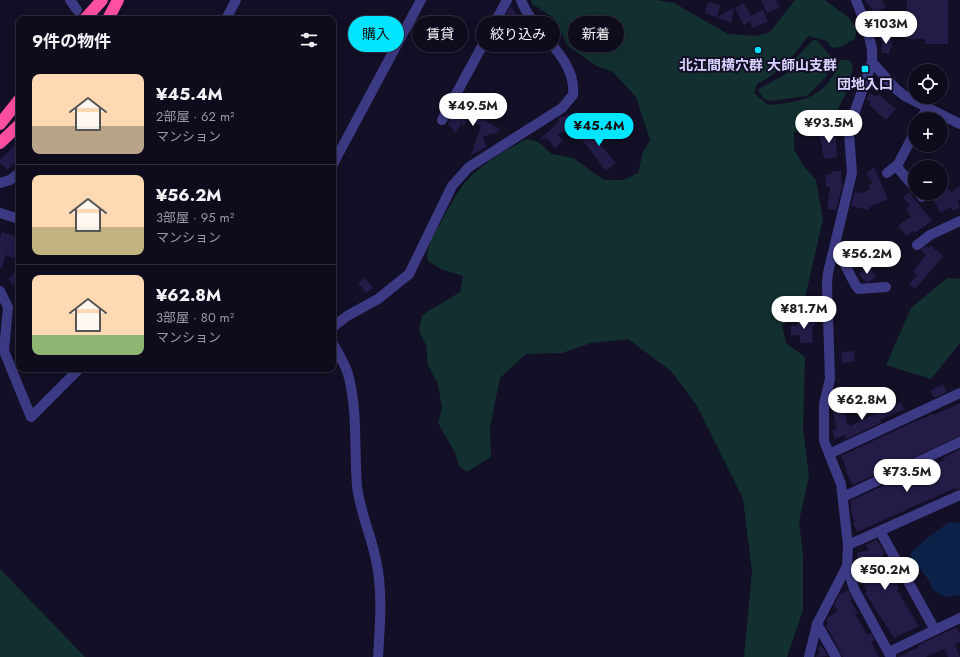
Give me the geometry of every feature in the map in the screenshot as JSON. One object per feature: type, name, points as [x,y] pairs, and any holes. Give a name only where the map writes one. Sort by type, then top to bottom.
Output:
[{"type":"highway","points":[[81,15],[100,2]]},
{"type":"highway","points":[[0,124],[16,104]]},
{"type":"highway","points":[[0,142],[16,128]]},
{"type":"street","points":[[70,0],[81,15]]},
{"type":"street","points":[[228,16],[236,0]]},
{"type":"street","points":[[336,155],[421,0]]},
{"type":"street","points":[[442,120],[507,0]]},
{"type":"street","points":[[336,325],[347,316],[378,299],[409,274],[452,186],[469,167],[562,108],[573,95],[572,77],[566,64],[526,14],[521,0]]},
{"type":"street","points":[[856,0],[867,28],[872,49],[872,62],[849,133],[852,173],[826,284],[830,379],[824,404],[824,441],[838,474],[843,496],[848,545],[847,566],[854,589],[890,655],[960,618]]},
{"type":"street","points":[[872,62],[896,89],[927,108],[960,124]]},
{"type":"street","points":[[925,112],[927,108]]},
{"type":"street","points":[[887,172],[896,166],[908,145]]},
{"type":"street","points":[[896,166],[908,180]]},
{"type":"street","points":[[0,183],[10,180],[16,175]]},
{"type":"street","points":[[0,213],[16,218]]},
{"type":"street","points":[[917,245],[930,235],[960,221]]},
{"type":"street","points":[[834,250],[839,254],[850,277],[858,289],[886,287]]},
{"type":"street","points":[[0,292],[8,307],[4,351],[31,417],[76,372]]},
{"type":"street","points":[[336,350],[348,373],[354,412],[357,487],[363,517],[376,559],[380,582],[381,607],[378,657]]},
{"type":"street","points":[[829,454],[960,393]]},
{"type":"street","points":[[843,496],[960,442]]},
{"type":"street","points":[[848,545],[960,495]]},
{"type":"street","points":[[880,531],[935,630]]},
{"type":"street","points":[[809,657],[817,624],[847,566]]},
{"type":"street","points":[[817,624],[836,657]]},
{"type":"green space","points":[[531,0],[656,0],[674,3],[728,34],[756,36],[770,32],[795,0],[825,0],[849,18],[857,29],[855,39],[840,47],[832,48],[827,41],[808,36],[786,63],[772,75],[757,84],[754,93],[768,105],[793,102],[813,95],[821,90],[835,72],[840,60],[849,60],[853,66],[848,89],[834,117],[815,131],[802,127],[794,133],[794,149],[803,165],[816,180],[823,219],[804,302],[791,320],[782,325],[786,343],[805,357],[803,429],[809,476],[799,521],[803,554],[803,610],[787,657],[744,657],[752,571],[743,499],[697,406],[671,371],[628,339],[591,343],[562,353],[526,354],[500,378],[490,427],[491,457],[467,472],[459,466],[455,453],[438,423],[442,408],[438,384],[428,365],[426,345],[419,331],[422,315],[460,292],[463,276],[443,270],[428,261],[427,256],[433,237],[463,185],[485,165],[502,153],[527,139],[538,142],[552,154],[573,158],[604,180],[623,180],[638,173],[643,152],[650,140],[636,97],[613,72],[596,66],[576,52],[624,52],[624,16],[568,16],[568,46],[560,30],[560,16],[551,16],[532,4]]},
{"type":"green space","points":[[813,40],[818,41],[834,61],[825,78],[807,96],[769,101],[763,98],[758,90],[786,74],[792,67],[795,59]]},
{"type":"green space","points":[[947,278],[960,279],[960,343],[931,379],[886,365],[911,308]]},
{"type":"green space","points":[[0,569],[85,657],[0,657]]},
{"type":"water","points":[[949,522],[960,523],[960,595],[945,597],[933,590],[929,580],[910,554],[926,539]]},
{"type":"building","points":[[761,0],[776,0],[780,7],[767,13]]},
{"type":"building","points":[[865,0],[881,0],[886,7],[876,14]]},
{"type":"building","points":[[907,0],[948,0],[948,44],[925,44],[925,39],[907,39]]},
{"type":"building","points":[[708,2],[720,5],[717,17],[734,8],[731,23],[705,13]]},
{"type":"building","points":[[744,3],[751,16],[763,9],[768,22],[752,28],[750,21],[744,25],[735,8]]},
{"type":"building","points":[[511,6],[517,16],[506,16]]},
{"type":"building","points":[[891,37],[892,48],[890,48],[890,53],[882,53],[881,38]]},
{"type":"building","points":[[870,93],[876,97],[878,94],[896,109],[886,120],[869,105],[871,102],[866,99]]},
{"type":"building","points":[[457,106],[500,129],[496,134],[493,133],[483,137],[487,147],[471,155],[481,126],[467,119],[464,126],[461,124],[456,133],[448,124]]},
{"type":"building","points":[[568,115],[572,130],[557,134],[563,141],[555,148],[547,138],[539,140],[559,122],[558,118]]},
{"type":"building","points":[[604,120],[608,129],[592,136],[616,163],[606,171],[582,139]]},
{"type":"building","points":[[835,129],[837,157],[824,159],[819,131]]},
{"type":"building","points":[[16,144],[16,162],[7,170],[0,163],[0,160]]},
{"type":"building","points":[[874,167],[888,199],[870,207],[869,210],[851,206],[855,191],[862,193],[870,189],[868,185],[873,183],[866,174]]},
{"type":"building","points":[[832,171],[841,171],[842,187],[836,210],[827,209],[830,187],[826,187],[825,175],[832,174]]},
{"type":"building","points":[[960,186],[960,199],[957,201],[960,207],[953,211],[951,207],[941,213],[933,200],[948,200],[948,187],[951,192]]},
{"type":"building","points":[[908,193],[908,200],[915,200],[932,221],[915,233],[913,231],[907,236],[898,226],[911,216],[906,209],[909,207],[909,204],[903,198]]},
{"type":"building","points":[[2,232],[16,236],[16,259],[6,255],[2,268],[0,268],[0,238]]},
{"type":"building","points":[[927,246],[929,248],[931,246],[943,256],[915,289],[909,284],[917,275],[913,271],[926,255],[921,250]]},
{"type":"building","points":[[868,266],[876,276],[869,282],[865,282],[859,274]]},
{"type":"building","points":[[16,272],[16,282],[13,285],[8,279]]},
{"type":"building","points":[[365,278],[373,288],[366,293],[358,283]]},
{"type":"building","points":[[815,318],[815,326],[812,326],[813,343],[800,343],[800,335],[791,335],[791,326],[797,326],[797,319]]},
{"type":"building","points":[[854,351],[855,361],[842,363],[841,352]]},
{"type":"building","points":[[943,384],[947,392],[934,398],[930,391]]},
{"type":"building","points":[[895,402],[897,404],[901,402],[904,409],[880,420],[882,422],[846,439],[845,435],[835,439],[832,430],[837,429],[833,412],[844,410],[847,425],[849,424],[850,426],[885,409],[884,407]]},
{"type":"building","points":[[960,403],[960,436],[853,485],[845,471],[847,470],[841,456],[909,424]]},
{"type":"building","points":[[960,449],[960,489],[956,490],[955,488],[857,532],[853,523],[855,522],[850,509],[852,504],[850,501],[925,469],[944,460],[943,458]]},
{"type":"building","points":[[876,540],[884,551],[884,555],[882,556],[895,579],[899,589],[897,590],[919,626],[894,638],[865,593],[867,592],[859,572],[861,571],[857,553],[869,550],[866,545]]},
{"type":"building","points":[[848,590],[852,599],[850,600],[858,613],[855,614],[867,635],[871,633],[875,640],[871,642],[879,657],[843,657],[826,626],[828,624],[826,621],[828,617],[838,611],[834,605],[839,595]]},
{"type":"building","points":[[957,627],[960,635],[960,642],[955,645],[960,657],[948,657],[944,649],[926,657],[898,657],[919,647],[918,645]]},
{"type":"building","points":[[821,645],[828,656],[816,657],[820,652],[818,648]]},
{"type":"place","name":"北江間横穴群 大師山支群","points":[[758,50]]},
{"type":"place","name":"団地入口","points":[[865,69]]}]
